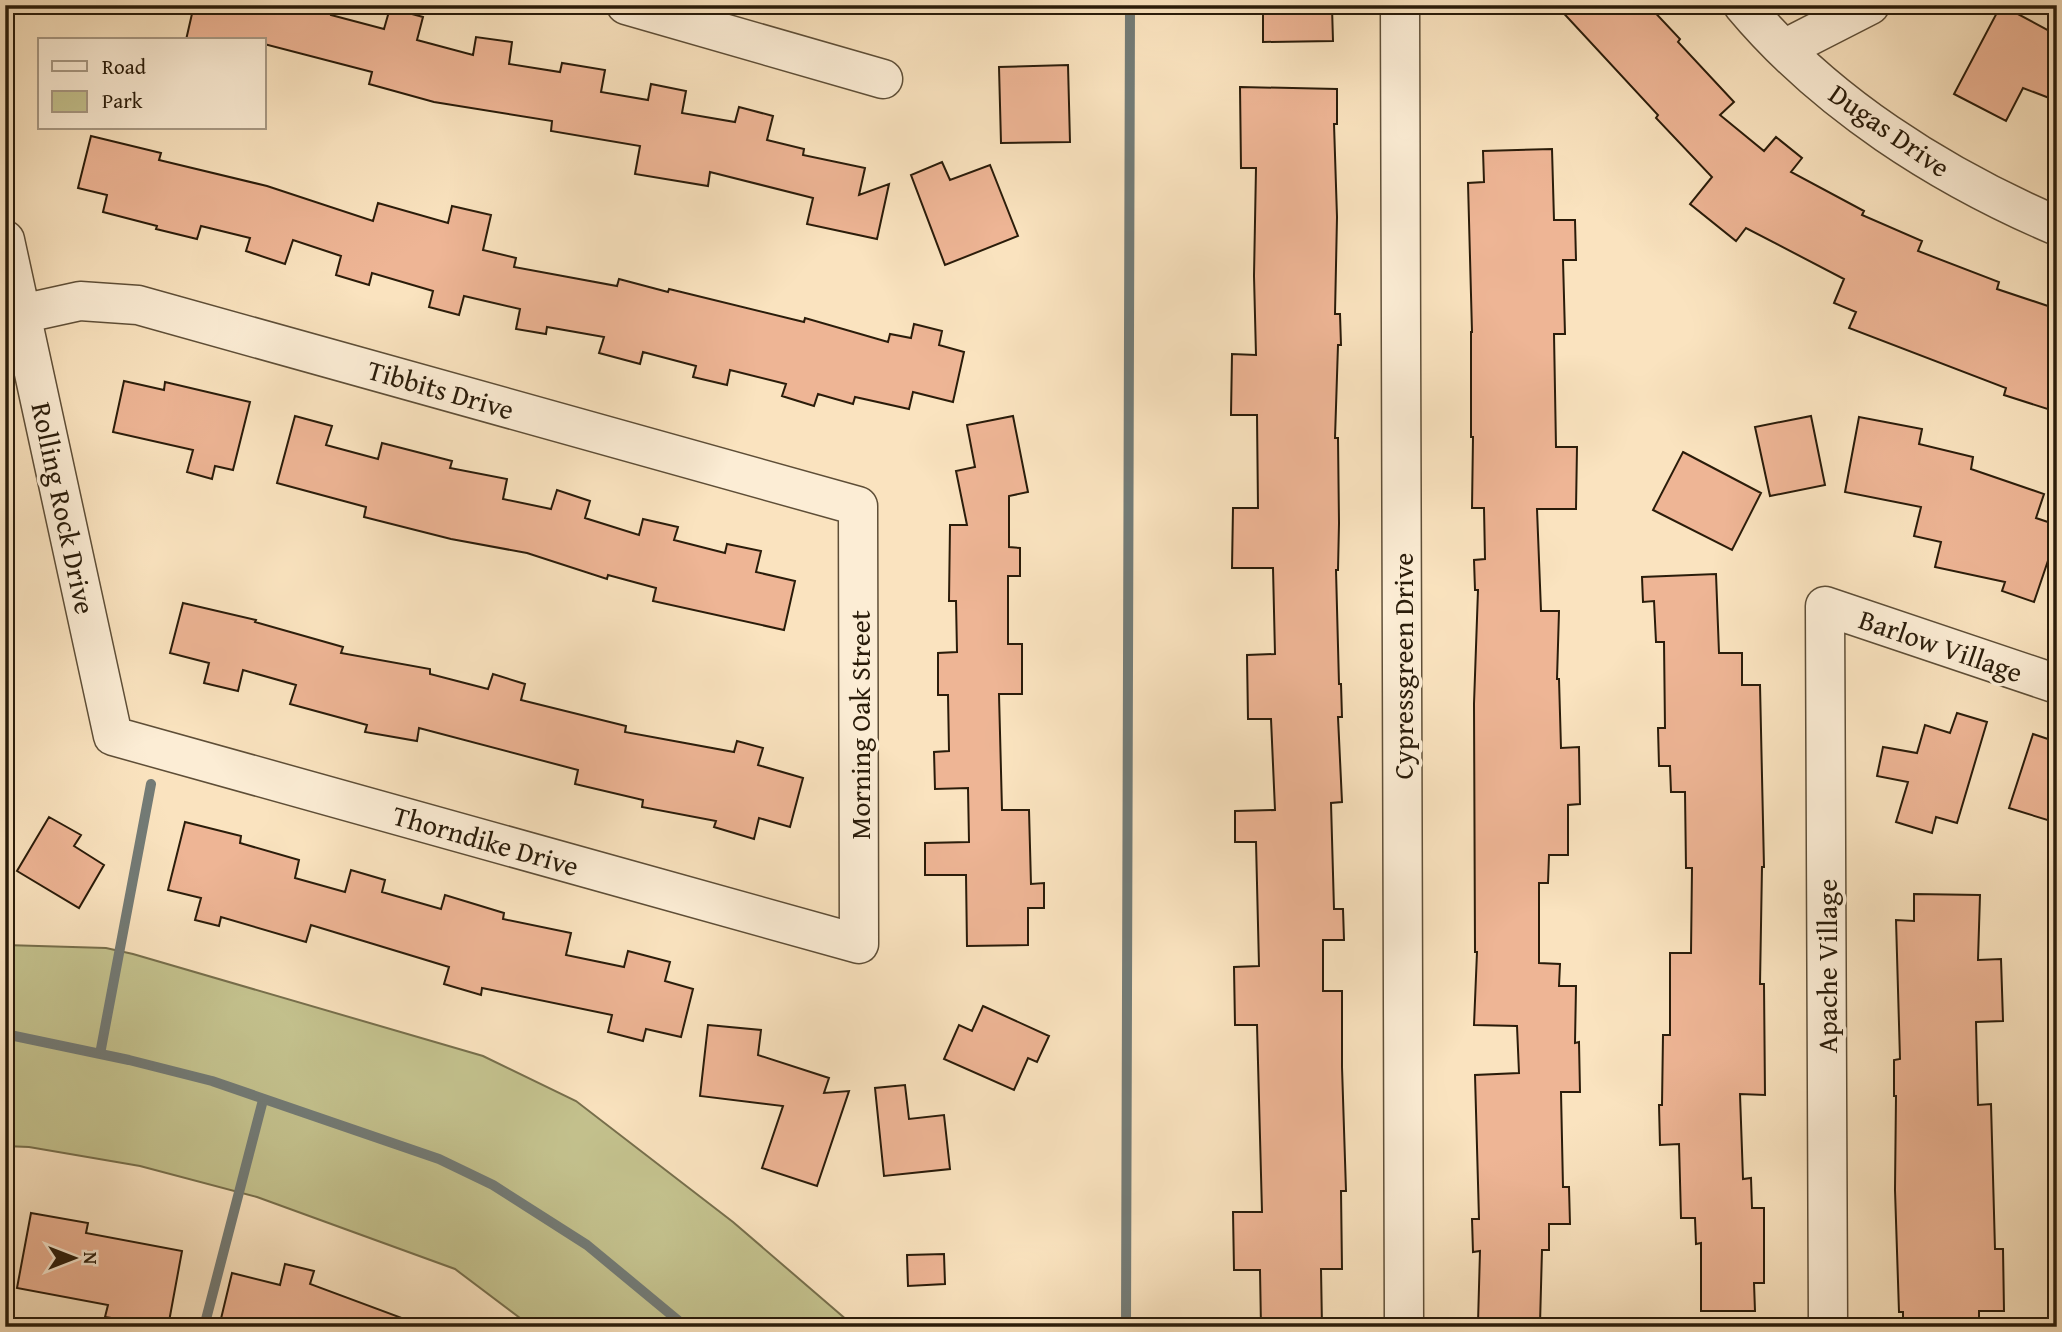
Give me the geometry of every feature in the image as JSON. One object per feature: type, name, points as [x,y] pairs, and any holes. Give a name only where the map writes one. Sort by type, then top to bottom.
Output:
[{"type":"street","points":[[626,5],[883,79]]},
{"type":"street","name":"Cypressgreen Drive","points":[[1400,5],[1404,1327]]},
{"type":"street","name":"Dugas Drive","points":[[1743,5],[1784,49],[1842,99],[1924,157],[2012,207],[2057,226]]},
{"type":"street","points":[[1784,49],[1870,5]]},
{"type":"street","name":"Rolling Rock Drive","points":[[5,240],[113,736]]},
{"type":"street","name":"Tibbits Drive","points":[[22,314],[80,301],[138,305],[858,506]]},
{"type":"street","name":"Morning Oak Street","points":[[858,506],[859,944]]},
{"type":"street","name":"Barlow Village","points":[[1825,606],[2057,684]]},
{"type":"street","name":"Apache Village","points":[[1825,606],[1828,1327]]},
{"type":"street","name":"Thorndike Drive","points":[[113,736],[859,944]]},
{"type":"green space","points":[[5,945],[106,948],[133,954],[483,1056],[576,1101],[733,1222],[855,1327],[532,1327],[455,1269],[257,1197],[140,1166],[29,1147],[5,1146]]},
{"type":"building","points":[[194,5],[333,5],[331,15],[384,29],[390,8],[423,17],[417,40],[473,55],[476,37],[512,42],[509,64],[560,72],[562,63],[605,70],[601,92],[648,100],[651,84],[686,91],[682,113],[735,122],[739,107],[773,116],[767,140],[804,149],[803,155],[865,168],[859,195],[889,184],[877,239],[807,224],[813,198],[710,172],[708,186],[635,174],[640,146],[551,131],[552,121],[434,102],[369,84],[372,72],[266,45],[266,38],[186,38]]},
{"type":"building","points":[[1263,5],[1332,7],[1333,41],[1263,42]]},
{"type":"building","points":[[1556,5],[1648,5],[1734,102],[1720,115],[1764,151],[1776,137],[1802,158],[1791,172],[1864,211],[1862,215],[1922,241],[1918,251],[1999,282],[1997,289],[2057,309],[2057,412],[2004,395],[2006,388],[1849,328],[1856,312],[1834,303],[1844,279],[1746,228],[1736,241],[1690,204],[1712,177]]},
{"type":"building","points":[[2001,5],[2057,35],[2057,101],[2023,88],[2006,121],[1954,94]]},
{"type":"building","points":[[1068,65],[1070,142],[1001,143],[999,67]]},
{"type":"building","points":[[1240,87],[1337,89],[1337,124],[1334,124],[1337,217],[1335,314],[1340,314],[1341,345],[1338,345],[1335,438],[1338,438],[1339,523],[1336,570],[1342,717],[1338,717],[1342,802],[1331,803],[1334,909],[1343,909],[1344,940],[1323,940],[1323,991],[1342,991],[1346,1191],[1341,1191],[1342,1269],[1321,1269],[1322,1327],[1261,1327],[1260,1270],[1234,1270],[1233,1212],[1262,1212],[1257,1025],[1235,1025],[1234,967],[1259,966],[1256,842],[1235,842],[1235,811],[1275,810],[1271,719],[1248,719],[1247,655],[1275,654],[1273,568],[1232,568],[1233,508],[1258,508],[1257,415],[1231,415],[1232,354],[1256,355],[1256,168],[1241,168]]},
{"type":"building","points":[[91,136],[161,153],[159,160],[267,186],[373,221],[378,203],[448,223],[452,206],[491,215],[483,250],[516,258],[514,267],[617,286],[619,279],[668,292],[669,289],[804,322],[805,318],[888,342],[890,334],[911,338],[914,324],[942,331],[939,345],[964,352],[953,402],[913,392],[909,409],[855,397],[853,404],[818,394],[814,406],[782,396],[786,384],[730,370],[727,385],[693,377],[696,366],[643,352],[640,364],[599,353],[604,337],[547,327],[546,334],[516,329],[520,309],[464,296],[459,315],[429,307],[433,291],[372,273],[369,285],[336,275],[341,256],[293,240],[285,264],[246,251],[250,238],[201,226],[197,239],[156,229],[157,226],[103,212],[107,195],[78,188]]},
{"type":"building","points":[[1552,149],[1554,220],[1575,220],[1576,260],[1563,260],[1565,334],[1554,334],[1556,447],[1577,447],[1576,509],[1537,509],[1541,611],[1559,611],[1557,679],[1561,748],[1579,747],[1580,804],[1568,805],[1568,855],[1549,855],[1548,883],[1539,883],[1539,963],[1560,964],[1559,986],[1576,986],[1575,1043],[1579,1042],[1580,1092],[1561,1092],[1563,1187],[1569,1187],[1570,1224],[1549,1224],[1549,1250],[1542,1250],[1540,1324],[1478,1323],[1480,1251],[1473,1252],[1472,1219],[1479,1219],[1475,1075],[1519,1073],[1517,1026],[1474,1025],[1477,952],[1474,704],[1478,590],[1475,590],[1474,560],[1485,559],[1484,508],[1472,508],[1472,332],[1468,183],[1484,182],[1483,151]]},
{"type":"building","points":[[942,162],[950,180],[990,165],[1018,236],[945,265],[911,175]]},
{"type":"building","points":[[124,381],[164,390],[165,382],[250,402],[233,470],[215,466],[212,479],[187,472],[193,450],[113,432]]},
{"type":"building","points":[[295,416],[332,426],[326,445],[378,459],[382,443],[452,461],[450,468],[507,479],[503,499],[551,509],[557,490],[590,501],[585,518],[639,535],[643,519],[678,527],[674,540],[725,553],[727,544],[761,551],[756,572],[795,581],[784,630],[653,601],[656,588],[608,575],[607,579],[527,553],[451,539],[364,517],[366,507],[277,483]]},
{"type":"building","points":[[1013,416],[1028,492],[1009,496],[1009,547],[1020,548],[1020,576],[1008,576],[1008,644],[1022,644],[1022,694],[999,694],[1002,810],[1029,810],[1031,884],[1044,883],[1044,908],[1028,908],[1028,945],[967,946],[966,875],[925,875],[925,843],[969,842],[968,788],[935,789],[934,752],[949,751],[948,695],[938,695],[938,653],[957,652],[956,601],[949,601],[950,525],[967,525],[956,471],[975,467],[967,425]]},
{"type":"building","points":[[1811,416],[1825,485],[1770,496],[1755,427]]},
{"type":"building","points":[[1859,417],[1922,429],[1919,444],[1973,457],[1971,469],[2044,494],[2036,518],[2057,525],[2057,534],[2034,602],[2002,591],[2005,582],[1935,567],[1941,542],[1914,536],[1921,507],[1845,492]]},
{"type":"building","points":[[1683,452],[1761,493],[1732,550],[1653,510]]},
{"type":"building","points":[[1716,574],[1719,653],[1742,653],[1742,685],[1760,685],[1764,867],[1760,984],[1764,984],[1765,1095],[1740,1094],[1743,1179],[1751,1178],[1752,1208],[1764,1208],[1764,1283],[1754,1283],[1755,1311],[1701,1311],[1701,1243],[1696,1244],[1695,1218],[1681,1218],[1679,1144],[1660,1145],[1663,1035],[1670,1035],[1670,953],[1691,953],[1692,868],[1686,868],[1685,792],[1671,792],[1670,766],[1659,766],[1658,728],[1665,728],[1664,642],[1656,642],[1654,601],[1643,602],[1642,577]]},
{"type":"building","points":[[183,603],[256,620],[255,622],[343,647],[341,653],[430,669],[430,674],[488,689],[493,674],[525,684],[521,700],[626,726],[625,732],[734,752],[737,741],[763,748],[758,765],[803,778],[790,827],[759,818],[754,839],[714,827],[716,821],[642,807],[643,800],[575,784],[578,770],[419,728],[417,741],[365,732],[367,725],[290,704],[296,685],[243,670],[238,691],[204,683],[209,663],[170,653]]},
{"type":"building","points":[[1957,713],[1987,722],[1957,823],[1936,817],[1932,833],[1896,822],[1908,782],[1877,776],[1883,747],[1917,753],[1925,725],[1950,733]]},
{"type":"building","points":[[2033,734],[2057,742],[2057,823],[2009,808]]},
{"type":"building","points":[[49,817],[81,835],[74,846],[104,865],[79,908],[17,871]]},
{"type":"building","points":[[185,822],[241,836],[240,843],[299,860],[295,878],[345,892],[351,870],[385,880],[382,892],[441,909],[445,895],[504,913],[503,919],[571,933],[566,955],[624,967],[628,951],[670,962],[665,981],[693,989],[681,1037],[646,1029],[643,1041],[608,1032],[612,1015],[482,988],[481,995],[444,984],[449,967],[311,925],[306,942],[221,917],[219,926],[195,920],[201,898],[168,890]]},
{"type":"building","points":[[1914,894],[1980,895],[1978,960],[2001,959],[2003,1021],[1976,1022],[1978,1105],[1991,1104],[1995,1249],[2003,1249],[2004,1311],[1979,1311],[1979,1327],[1903,1327],[1903,1312],[1899,1312],[1894,1096],[1894,1060],[1900,1059],[1896,920],[1914,921]]},
{"type":"building","points":[[983,1006],[1049,1036],[1037,1062],[1028,1058],[1014,1090],[944,1059],[959,1025],[972,1031]]},
{"type":"building","points":[[708,1025],[761,1030],[758,1055],[829,1078],[824,1093],[849,1091],[817,1186],[762,1168],[783,1106],[700,1096]]},
{"type":"building","points":[[905,1085],[909,1119],[944,1115],[950,1169],[884,1176],[875,1088]]},
{"type":"building","points":[[31,1213],[88,1223],[86,1233],[182,1251],[168,1327],[105,1317],[108,1305],[17,1288]]},
{"type":"building","points":[[944,1254],[945,1284],[908,1286],[907,1255]]},
{"type":"building","points":[[285,1264],[314,1271],[310,1284],[418,1324],[417,1327],[219,1327],[232,1273],[280,1285]]},
{"type":"waterway","points":[[1126,1327],[1130,5]]},
{"type":"waterway","points":[[100,1054],[151,784]]},
{"type":"waterway","points":[[5,1034],[129,1060],[212,1081],[439,1159],[493,1185],[587,1245],[686,1327]]},
{"type":"waterway","points":[[204,1327],[263,1100]]}]
